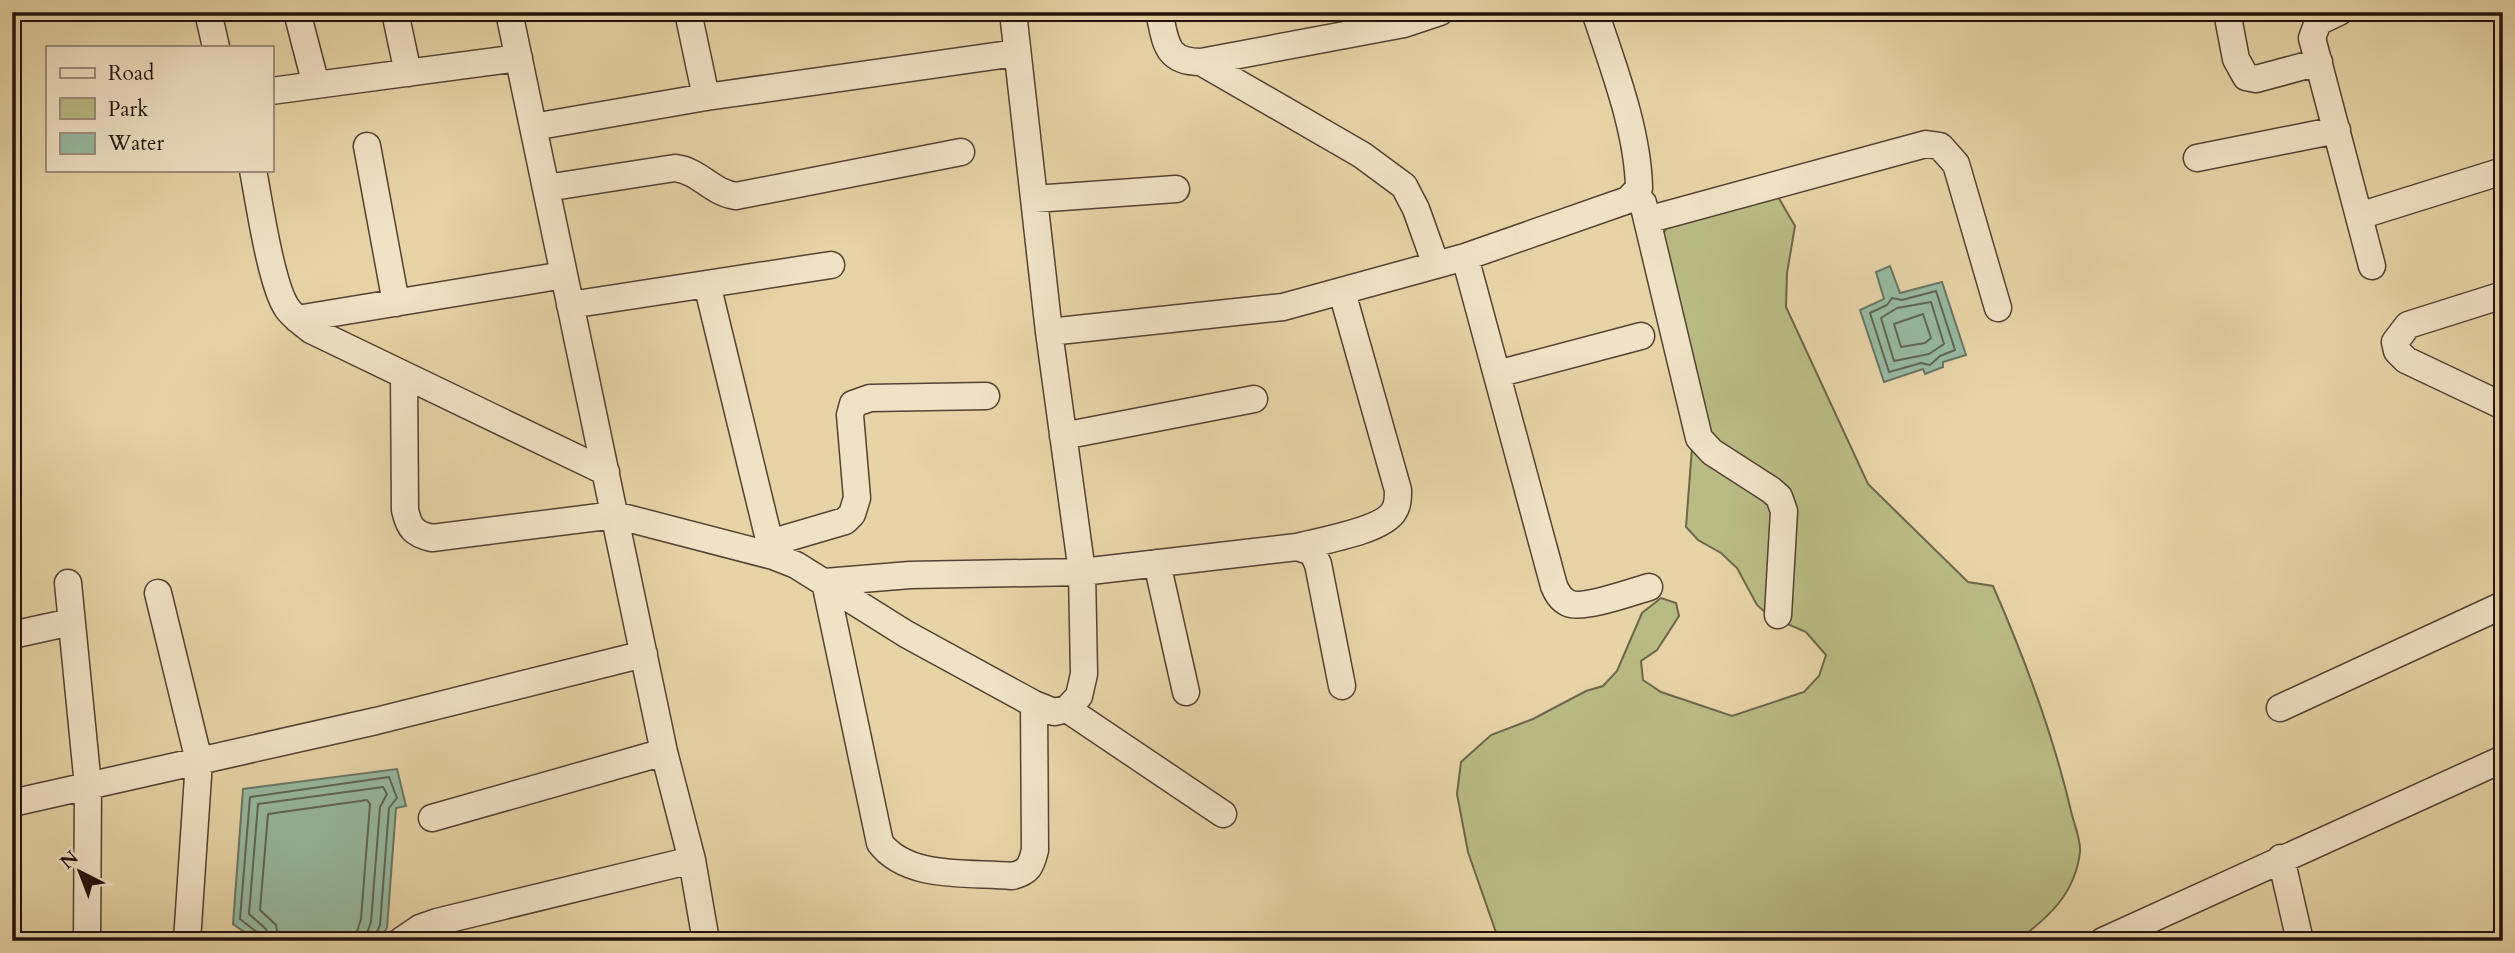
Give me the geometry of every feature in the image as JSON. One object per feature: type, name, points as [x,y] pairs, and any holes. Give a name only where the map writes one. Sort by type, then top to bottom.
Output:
[{"type":"street","points":[[208,12],[216,46]]},
{"type":"street","points":[[297,12],[316,85]]},
{"type":"street","points":[[395,12],[408,73]]},
{"type":"street","points":[[509,12],[664,752],[692,860],[706,941]]},
{"type":"street","points":[[688,12],[706,97]]},
{"type":"street","points":[[404,375],[405,510],[408,525],[416,535],[432,538],[615,515],[771,549],[876,617],[1034,704],[1054,712],[1067,709],[1079,696],[1084,674],[1082,572],[1049,332],[1013,12]]},
{"type":"street","points":[[1159,12],[1166,43],[1174,56],[1184,62],[1201,62],[1364,22],[1440,12]]},
{"type":"street","points":[[1595,12],[1616,73],[1639,170],[1639,188],[1699,438],[1712,452],[1771,490],[1779,498],[1784,511],[1778,615]]},
{"type":"street","points":[[2227,12],[2236,59],[2246,77],[2256,79],[2319,62]]},
{"type":"street","points":[[2339,12],[2318,22],[2312,37],[2372,266]]},
{"type":"street","points":[[533,127],[706,97],[1016,53]]},
{"type":"street","points":[[273,91],[519,58]]},
{"type":"street","points":[[1201,62],[1363,155],[1404,186],[1416,209],[1436,265]]},
{"type":"street","points":[[2197,158],[2336,130]]},
{"type":"street","points":[[1647,220],[1926,144],[1940,146],[1956,164],[1997,308]]},
{"type":"street","points":[[367,146],[396,303]]},
{"type":"street","points":[[546,188],[675,168],[690,170],[725,195],[736,196],[961,152]]},
{"type":"street","points":[[253,172],[278,286],[286,307],[297,319],[311,330],[606,472]]},
{"type":"street","points":[[2359,216],[2503,172]]},
{"type":"street","points":[[1049,332],[1283,307],[1465,257],[1615,207],[1628,200],[1639,188]]},
{"type":"street","points":[[1034,200],[1176,190]]},
{"type":"street","points":[[1465,257],[1554,586],[1560,598],[1570,605],[1583,604],[1649,587]]},
{"type":"street","points":[[570,305],[831,265]]},
{"type":"street","points":[[297,319],[564,275]]},
{"type":"street","points":[[706,284],[771,549]]},
{"type":"street","points":[[825,582],[910,575],[1082,572],[1297,547],[1376,526],[1394,512],[1398,490],[1342,292]]},
{"type":"street","points":[[2503,295],[2408,325],[2395,342],[2397,351],[2406,360],[2503,406]]},
{"type":"street","points":[[1497,374],[1641,335]]},
{"type":"street","points":[[771,549],[845,520],[852,514],[856,498],[850,415],[853,404],[870,397],[986,396]]},
{"type":"street","points":[[1063,436],[1254,399]]},
{"type":"street","points":[[1297,547],[1312,552],[1318,564],[1342,686]]},
{"type":"street","points":[[1157,563],[1186,692]]},
{"type":"street","points":[[825,582],[880,843],[901,863],[922,868],[1012,876],[1025,873],[1031,866],[1035,850],[1034,704]]},
{"type":"street","points":[[68,583],[88,786],[87,941]]},
{"type":"street","points":[[158,593],[199,761],[187,941]]},
{"type":"street","points":[[2280,708],[2503,605]]},
{"type":"street","points":[[12,635],[71,622]]},
{"type":"street","points":[[12,803],[644,654]]},
{"type":"street","points":[[1067,709],[1223,814]]},
{"type":"street","points":[[432,818],[664,752]]},
{"type":"street","points":[[2105,940],[2503,759]]},
{"type":"street","points":[[2281,858],[2300,941]]},
{"type":"street","points":[[401,941],[420,928],[437,922],[692,860]]},
{"type":"green space","points":[[1777,195],[1795,226],[1787,273],[1786,307],[1868,484],[1968,582],[1993,586],[2038,699],[2065,786],[2080,848],[2073,880],[2050,913],[2017,941],[1499,941],[1468,852],[1457,794],[1461,762],[1491,735],[1533,719],[1586,691],[1603,686],[1617,671],[1642,613],[1661,598],[1676,603],[1679,616],[1657,650],[1641,661],[1643,680],[1661,692],[1732,716],[1804,692],[1819,676],[1826,655],[1806,632],[1769,616],[1757,605],[1737,568],[1721,553],[1698,540],[1686,527],[1693,434],[1661,239],[1670,220]]},
{"type":"water","points":[[1890,266],[1900,293],[1942,282],[1966,355],[1943,362],[1943,367],[1925,374],[1923,369],[1884,382],[1860,310],[1884,299],[1876,272]]},
{"type":"water","points":[[397,769],[406,806],[396,808],[387,928],[378,941],[257,941],[233,924],[243,789]]}]
